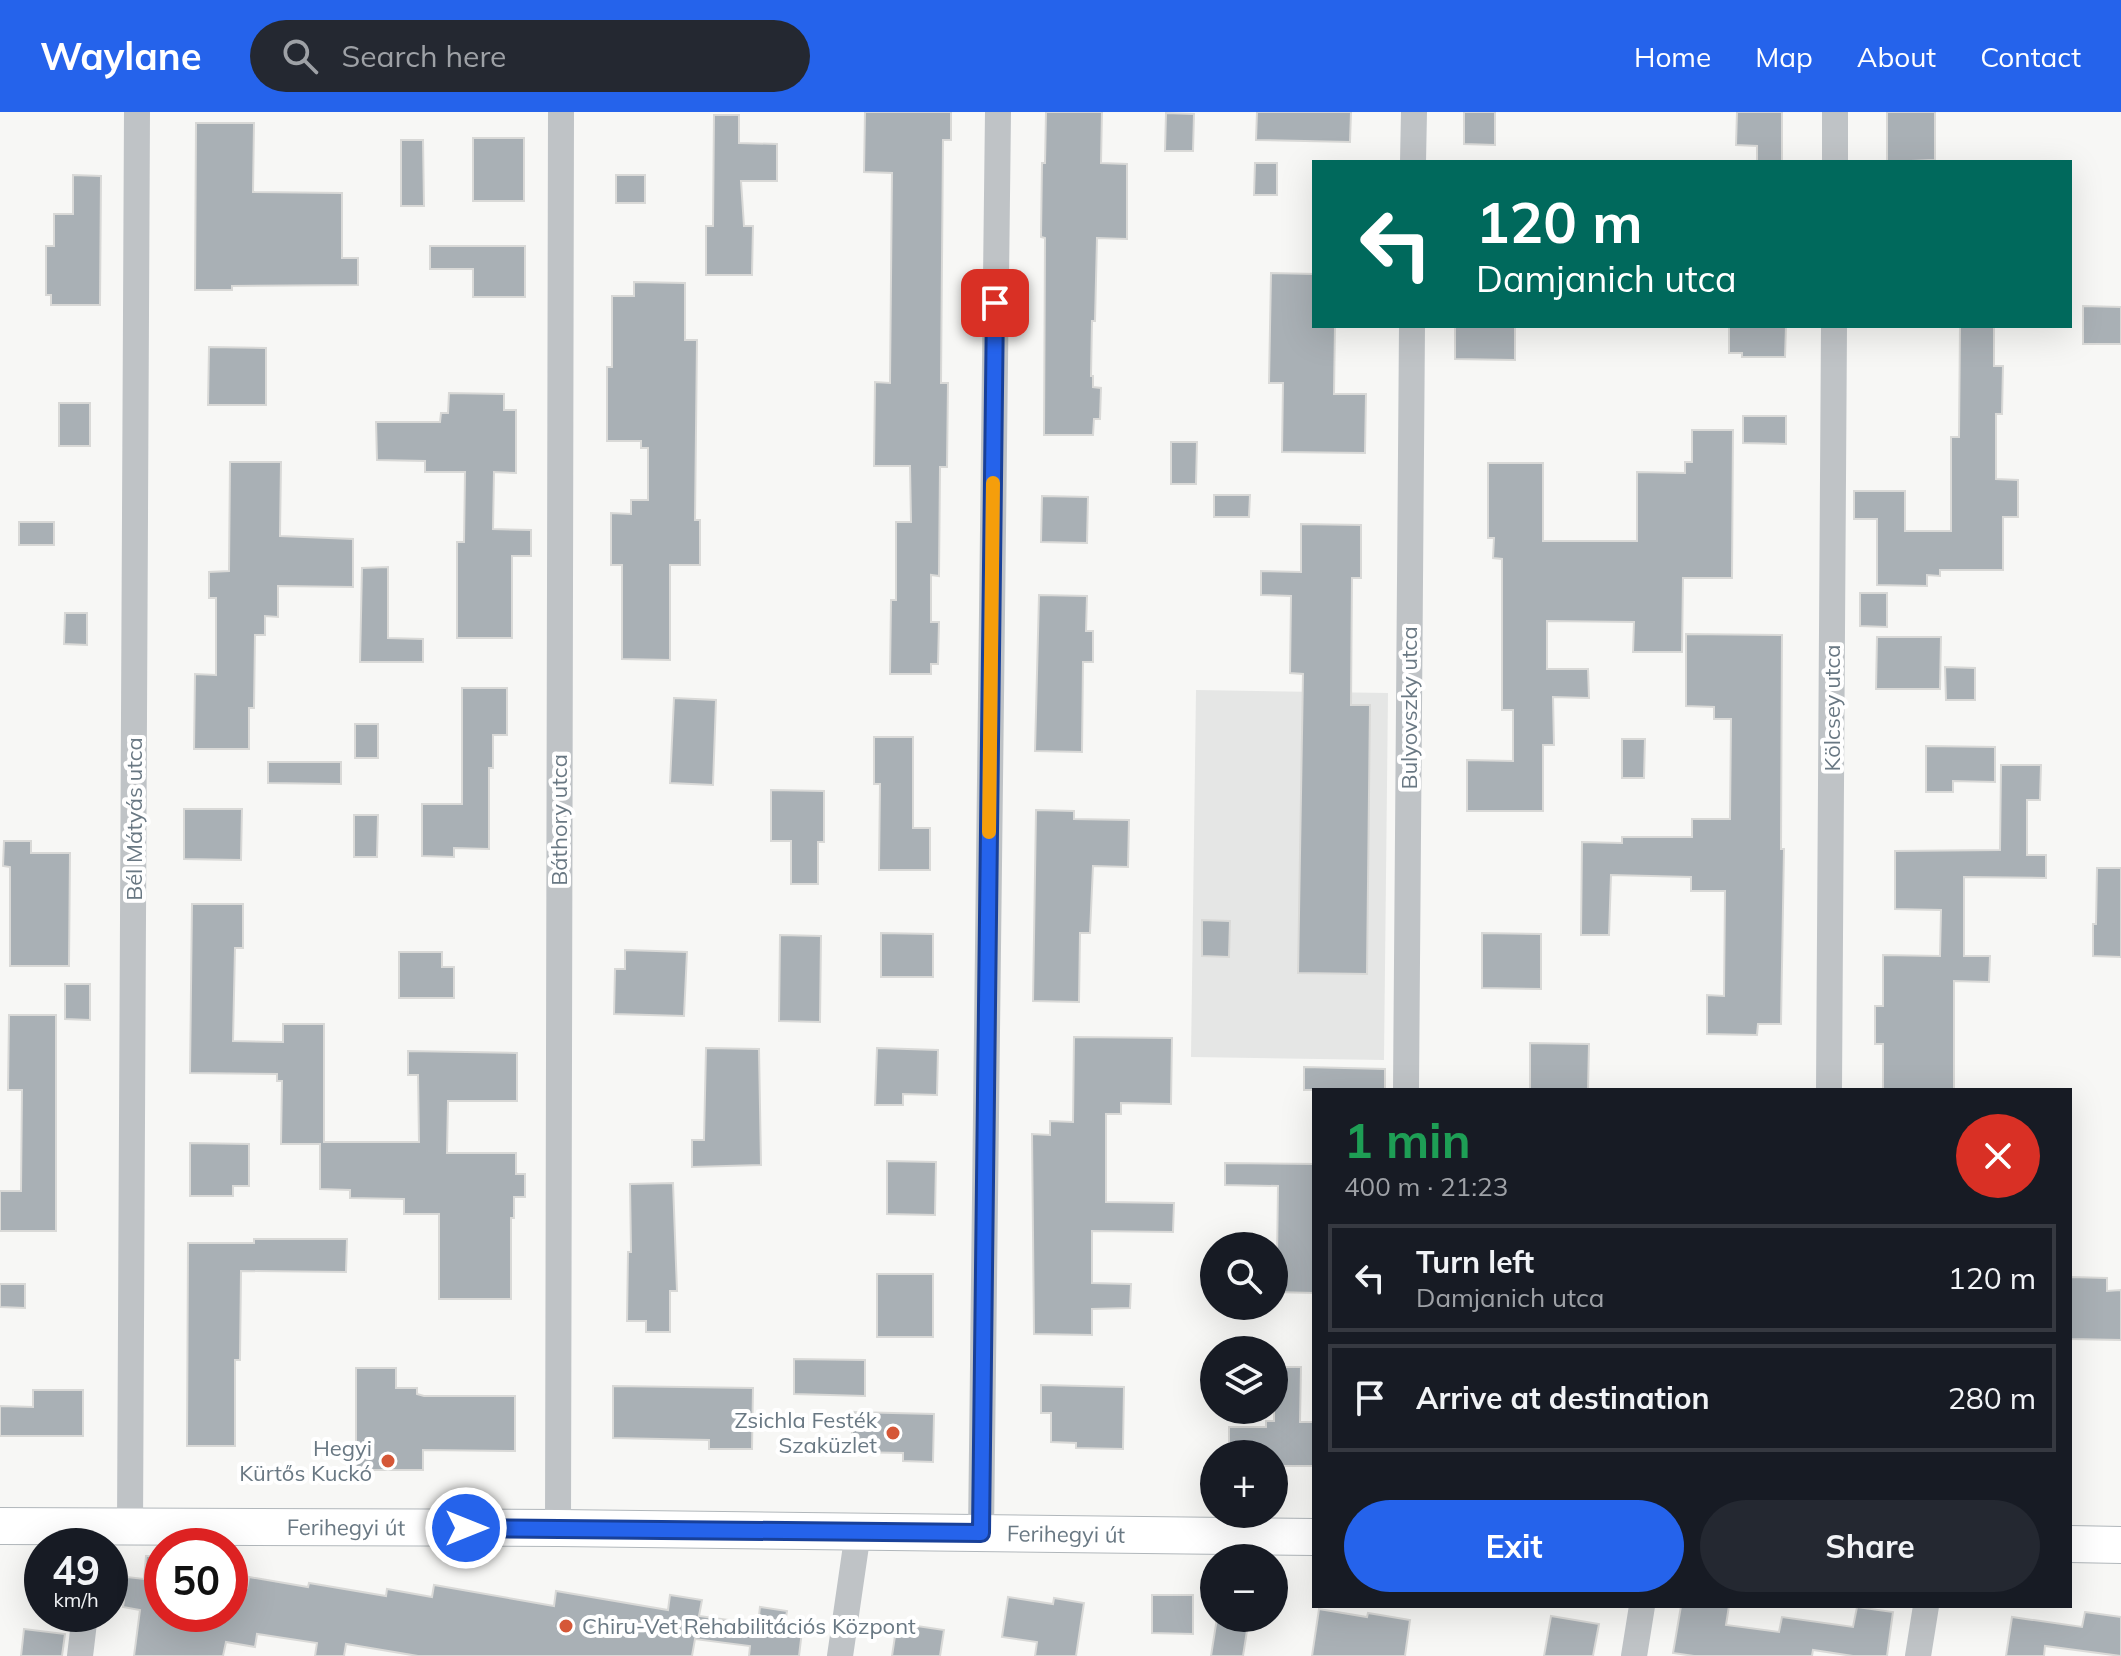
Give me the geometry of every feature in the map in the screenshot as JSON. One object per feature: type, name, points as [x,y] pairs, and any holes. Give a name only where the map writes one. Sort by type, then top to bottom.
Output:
[{"type":"main road","name":"Ferihegyi út","points":[[0,1526],[31,1528]]},
{"type":"main road","name":"Ferihegyi út","points":[[128,1533],[558,1528],[1312,1537]]},
{"type":"main road","points":[[2072,1544],[2121,1545]]},
{"type":"street","name":"Bél Mátyás utca","points":[[107,1528],[137,112]]},
{"type":"street","name":"Báthory utca","points":[[558,1528],[561,112]]},
{"type":"street","points":[[981,1533],[998,112]]},
{"type":"street","points":[[1413,160],[1414,112]]},
{"type":"street","points":[[1835,112],[1835,160]]},
{"type":"street","name":"Bulyovszky utca","points":[[1406,1088],[1412,328]]},
{"type":"street","name":"Kölcsey utca","points":[[1829,1088],[1834,328]]},
{"type":"street","points":[[840,1656],[858,1532]]},
{"type":"street","points":[[1634,1656],[1642,1608]]},
{"type":"street","points":[[1918,1656],[1926,1608]]},
{"type":"street","points":[[80,1656],[83,1632]]},
{"type":"shaded area","points":[[1196,690],[1388,693],[1384,1060],[1191,1057]]},
{"type":"building","points":[[865,112],[951,112],[951,140],[943,140],[941,383],[948,383],[947,467],[940,467],[939,576],[931,575],[931,622],[939,622],[938,664],[931,664],[931,674],[890,674],[891,600],[896,600],[896,522],[911,522],[910,466],[874,466],[875,382],[890,383],[892,173],[864,172]]},
{"type":"building","points":[[1046,112],[1102,112],[1101,163],[1127,164],[1127,239],[1097,238],[1091,376],[1093,387],[1101,388],[1100,419],[1094,419],[1093,435],[1044,435],[1045,238],[1041,237]]},
{"type":"building","points":[[1257,112],[1351,112],[1350,142],[1256,140]]},
{"type":"building","points":[[1464,112],[1495,112],[1495,145],[1464,144]]},
{"type":"building","points":[[1737,112],[1782,112],[1782,160],[1757,160],[1757,146],[1736,145]]},
{"type":"building","points":[[1887,112],[1935,112],[1935,160],[1887,160]]},
{"type":"building","points":[[1166,113],[1194,114],[1193,151],[1165,151]]},
{"type":"building","points":[[714,115],[739,115],[739,143],[777,144],[777,181],[741,181],[744,226],[753,226],[752,275],[706,275],[706,226],[713,226]]},
{"type":"building","points":[[196,123],[254,123],[253,192],[342,193],[342,258],[358,258],[358,285],[232,286],[232,290],[195,290]]},
{"type":"building","points":[[473,138],[524,138],[524,201],[473,201]]},
{"type":"building","points":[[401,140],[423,140],[424,206],[401,206]]},
{"type":"building","points":[[1255,163],[1277,163],[1277,195],[1254,195]]},
{"type":"building","points":[[73,175],[101,176],[100,305],[51,305],[51,295],[46,295],[46,246],[54,246],[54,214],[73,214]]},
{"type":"building","points":[[616,175],[645,175],[645,203],[616,203]]},
{"type":"building","points":[[430,246],[525,246],[525,297],[473,297],[473,269],[430,269]]},
{"type":"building","points":[[1271,273],[1312,274],[1312,328],[1335,328],[1334,394],[1366,394],[1365,453],[1282,452],[1283,383],[1269,383]]},
{"type":"building","points":[[634,282],[685,283],[685,340],[697,340],[695,520],[700,520],[700,565],[670,565],[670,660],[622,659],[622,565],[611,565],[611,513],[631,514],[631,500],[648,500],[648,448],[641,448],[641,441],[607,441],[607,367],[612,367],[612,296],[634,296]]},
{"type":"building","points":[[2083,306],[2121,307],[2121,344],[2083,344]]},
{"type":"building","points":[[1455,328],[1515,328],[1515,360],[1455,359]]},
{"type":"building","points":[[1729,328],[1786,328],[1785,357],[1742,357],[1742,353],[1729,353]]},
{"type":"building","points":[[1960,328],[1994,328],[1994,366],[2003,366],[2002,414],[1996,414],[1996,479],[2018,480],[2018,517],[2003,517],[2003,570],[1940,570],[1940,576],[1927,575],[1927,586],[1877,585],[1877,519],[1854,519],[1854,491],[1905,491],[1905,531],[1951,531],[1951,437],[1959,437]]},
{"type":"building","points":[[209,347],[266,348],[266,405],[208,405]]},
{"type":"building","points":[[449,393],[504,394],[504,410],[516,410],[516,473],[494,472],[493,529],[531,530],[531,556],[512,556],[512,638],[457,638],[457,542],[464,542],[465,472],[425,472],[425,461],[377,460],[376,422],[440,422],[441,413],[448,413]]},
{"type":"building","points":[[59,403],[90,403],[90,446],[59,446]]},
{"type":"building","points":[[1743,416],[1786,416],[1786,444],[1743,443]]},
{"type":"building","points":[[1692,430],[1733,430],[1732,578],[1683,578],[1682,652],[1633,652],[1634,622],[1547,621],[1547,669],[1588,669],[1589,698],[1553,697],[1554,745],[1543,745],[1543,811],[1467,811],[1467,760],[1513,761],[1513,710],[1502,710],[1502,559],[1493,558],[1494,538],[1488,538],[1488,463],[1543,463],[1543,541],[1637,541],[1637,472],[1685,473],[1685,462],[1692,462]]},
{"type":"building","points":[[1171,442],[1197,442],[1196,484],[1171,484]]},
{"type":"building","points":[[230,462],[281,462],[280,536],[353,539],[353,587],[278,586],[278,617],[265,616],[265,635],[255,635],[254,708],[249,708],[249,749],[194,749],[195,674],[216,675],[216,598],[209,598],[209,572],[229,571]]},
{"type":"building","points":[[1214,495],[1250,495],[1249,517],[1214,517]]},
{"type":"building","points":[[1042,496],[1088,497],[1087,543],[1041,542]]},
{"type":"building","points":[[19,522],[54,522],[54,545],[19,545]]},
{"type":"building","points":[[1301,524],[1361,525],[1361,578],[1352,578],[1351,705],[1370,705],[1367,974],[1298,973],[1303,674],[1290,673],[1291,596],[1261,595],[1261,571],[1301,572]]},
{"type":"building","points":[[388,567],[388,638],[423,639],[423,662],[360,662],[362,568]]},
{"type":"building","points":[[1860,593],[1887,593],[1887,627],[1860,626]]},
{"type":"building","points":[[1039,595],[1087,596],[1086,631],[1093,631],[1093,662],[1083,662],[1082,752],[1035,751]]},
{"type":"building","points":[[65,613],[87,613],[87,645],[64,644]]},
{"type":"building","points":[[1686,634],[1782,635],[1781,849],[1784,849],[1781,1024],[1758,1024],[1757,1035],[1707,1034],[1707,995],[1724,996],[1725,891],[1691,891],[1691,877],[1611,875],[1609,935],[1581,935],[1582,842],[1622,843],[1622,837],[1692,837],[1692,819],[1730,819],[1731,719],[1714,719],[1714,707],[1686,706]]},
{"type":"building","points":[[1877,637],[1941,637],[1940,689],[1876,689]]},
{"type":"building","points":[[1945,667],[1975,668],[1975,700],[1946,700]]},
{"type":"building","points":[[462,688],[507,688],[507,735],[493,735],[493,768],[489,768],[489,849],[454,848],[454,857],[422,856],[422,804],[462,804]]},
{"type":"building","points":[[674,698],[716,700],[713,785],[670,783]]},
{"type":"building","points":[[355,724],[378,724],[378,758],[355,758]]},
{"type":"building","points":[[874,737],[913,737],[913,828],[930,828],[930,870],[879,870],[880,784],[874,784]]},
{"type":"building","points":[[1622,739],[1645,739],[1644,778],[1622,778]]},
{"type":"building","points":[[1926,746],[1995,747],[1995,782],[1953,781],[1953,792],[1926,792]]},
{"type":"building","points":[[268,762],[341,762],[341,784],[268,783]]},
{"type":"building","points":[[2001,765],[2041,765],[2040,800],[2027,800],[2027,855],[2046,855],[2046,878],[1964,877],[1964,956],[1990,956],[1989,982],[1954,981],[1954,1088],[1883,1088],[1883,1044],[1875,1044],[1875,1006],[1883,1006],[1883,955],[1940,956],[1941,910],[1895,909],[1895,851],[2000,850]]},
{"type":"building","points":[[771,790],[824,791],[824,842],[818,842],[818,884],[791,884],[791,841],[771,841]]},
{"type":"building","points":[[184,809],[242,809],[241,860],[184,859]]},
{"type":"building","points":[[1036,810],[1074,811],[1074,819],[1129,820],[1128,867],[1093,866],[1090,933],[1080,933],[1079,1002],[1033,1001]]},
{"type":"building","points":[[354,815],[378,815],[377,857],[354,857]]},
{"type":"building","points":[[4,841],[31,841],[31,853],[70,853],[69,966],[10,966],[10,867],[3,866]]},
{"type":"building","points":[[2097,868],[2121,868],[2121,957],[2093,956]]},
{"type":"building","points":[[192,904],[243,904],[243,948],[235,948],[233,1041],[283,1042],[283,1024],[324,1024],[324,1142],[419,1142],[418,1075],[408,1075],[408,1051],[517,1053],[517,1101],[448,1101],[447,1153],[516,1153],[516,1174],[525,1174],[525,1197],[514,1197],[514,1218],[511,1218],[511,1299],[439,1299],[439,1214],[404,1214],[404,1199],[350,1198],[350,1190],[320,1189],[320,1144],[281,1144],[282,1081],[277,1081],[277,1074],[190,1073]]},
{"type":"building","points":[[1202,920],[1230,921],[1229,957],[1202,956]]},
{"type":"building","points":[[881,933],[933,934],[933,977],[881,977]]},
{"type":"building","points":[[1482,933],[1541,934],[1541,989],[1482,988]]},
{"type":"building","points":[[780,935],[821,936],[820,1022],[779,1021]]},
{"type":"building","points":[[625,950],[687,952],[684,1016],[614,1014],[615,969],[625,969]]},
{"type":"building","points":[[399,952],[442,952],[442,967],[454,967],[454,998],[399,998]]},
{"type":"building","points":[[65,984],[90,984],[90,1020],[65,1019]]},
{"type":"building","points":[[9,1015],[56,1015],[56,1231],[0,1231],[0,1191],[21,1191],[22,1090],[8,1090]]},
{"type":"building","points":[[1074,1037],[1172,1038],[1171,1104],[1121,1103],[1121,1114],[1106,1114],[1106,1202],[1174,1203],[1173,1232],[1092,1231],[1092,1283],[1131,1284],[1130,1308],[1092,1309],[1092,1335],[1034,1334],[1032,1134],[1050,1135],[1050,1121],[1073,1122]]},
{"type":"building","points":[[1530,1043],[1589,1044],[1588,1088],[1530,1088]]},
{"type":"building","points":[[706,1048],[759,1049],[761,1165],[692,1167],[692,1140],[704,1140]]},
{"type":"building","points":[[877,1048],[938,1050],[937,1095],[903,1094],[903,1105],[875,1105]]},
{"type":"building","points":[[1304,1067],[1385,1069],[1385,1088],[1304,1090]]},
{"type":"building","points":[[190,1143],[249,1144],[249,1186],[233,1186],[233,1196],[190,1196]]},
{"type":"building","points":[[887,1161],[936,1162],[935,1215],[887,1214]]},
{"type":"building","points":[[1225,1163],[1312,1164],[1312,1293],[1288,1292],[1288,1232],[1277,1232],[1278,1186],[1225,1185]]},
{"type":"building","points":[[673,1183],[677,1291],[670,1291],[670,1332],[646,1332],[646,1321],[627,1321],[628,1252],[631,1252],[630,1184]]},
{"type":"building","points":[[254,1239],[347,1239],[346,1272],[241,1271],[240,1360],[235,1360],[235,1446],[187,1446],[188,1243],[254,1243]]},
{"type":"building","points":[[877,1274],[933,1274],[933,1337],[877,1337]]},
{"type":"building","points":[[2072,1277],[2107,1278],[2107,1291],[2121,1290],[2121,1340],[2072,1339]]},
{"type":"building","points":[[0,1284],[25,1284],[25,1308],[0,1307]]},
{"type":"building","points":[[794,1359],[865,1360],[865,1396],[794,1394]]},
{"type":"building","points":[[1288,1367],[1301,1367],[1300,1422],[1312,1422],[1312,1466],[1288,1466],[1288,1440],[1229,1440],[1229,1427],[1266,1427],[1266,1424],[1288,1424]]},
{"type":"building","points":[[356,1368],[396,1368],[396,1388],[417,1388],[417,1394],[424,1396],[515,1396],[515,1451],[423,1450],[423,1470],[356,1470]]},
{"type":"building","points":[[1041,1385],[1124,1387],[1123,1449],[1076,1448],[1076,1443],[1051,1442],[1051,1413],[1041,1413]]},
{"type":"building","points":[[613,1386],[753,1388],[752,1449],[709,1449],[709,1440],[613,1438]]},
{"type":"building","points":[[33,1390],[83,1390],[83,1436],[0,1436],[0,1406],[33,1407]]},
{"type":"building","name":"Zsichla Festék Szaküzlet","points":[[852,1412],[934,1414],[933,1462],[903,1461],[903,1453],[852,1452]]},
{"type":"building","points":[[128,1577],[144,1579],[144,1632],[248,1632],[249,1577],[386,1596],[387,1589],[432,1597],[434,1585],[554,1606],[556,1591],[668,1610],[670,1595],[702,1600],[699,1616],[758,1624],[760,1607],[787,1611],[784,1629],[802,1631],[799,1656],[749,1656],[750,1646],[695,1639],[692,1656],[418,1656],[346,1644],[344,1656],[315,1656],[317,1643],[257,1634],[255,1647],[226,1642],[223,1656],[134,1656],[140,1610],[128,1608]]},
{"type":"building","points":[[1152,1595],[1193,1595],[1193,1634],[1152,1633]]},
{"type":"building","points":[[1008,1597],[1053,1604],[1054,1598],[1084,1603],[1076,1656],[1035,1656],[1037,1642],[1002,1637]]},
{"type":"building","points":[[1681,1608],[1729,1608],[1726,1625],[1779,1632],[1782,1617],[1853,1627],[1857,1608],[1893,1612],[1887,1656],[1853,1656],[1813,1650],[1812,1656],[1694,1656],[1673,1653]]},
{"type":"building","points":[[1319,1609],[1410,1620],[1405,1656],[1312,1656]]},
{"type":"building","points":[[2085,1612],[2121,1617],[2121,1656],[2045,1646],[2044,1656],[2006,1656],[2012,1617],[2082,1627]]},
{"type":"building","points":[[1551,1616],[1599,1624],[1593,1656],[1544,1656]]},
{"type":"building","points":[[897,1623],[944,1630],[940,1656],[892,1656]]},
{"type":"building","points":[[24,1629],[24,1632],[65,1634],[62,1656],[21,1656]]},
{"type":"building","points":[[1215,1632],[1247,1632],[1243,1656],[1211,1656]]},
{"type":"slow traffic","points":[[989,832],[993,483]]},
{"type":"place","name":"Zsichla Festék Szaküzlet","points":[[893,1433]]},
{"type":"place","name":"Hegyi Kürtős Kuckó","points":[[388,1461]]},
{"type":"place","name":"Chiru-Vet Rehabilitációs Központ","points":[[566,1626]]},
{"type":"route","points":[[466,1528],[981,1533],[995,303]]}]
